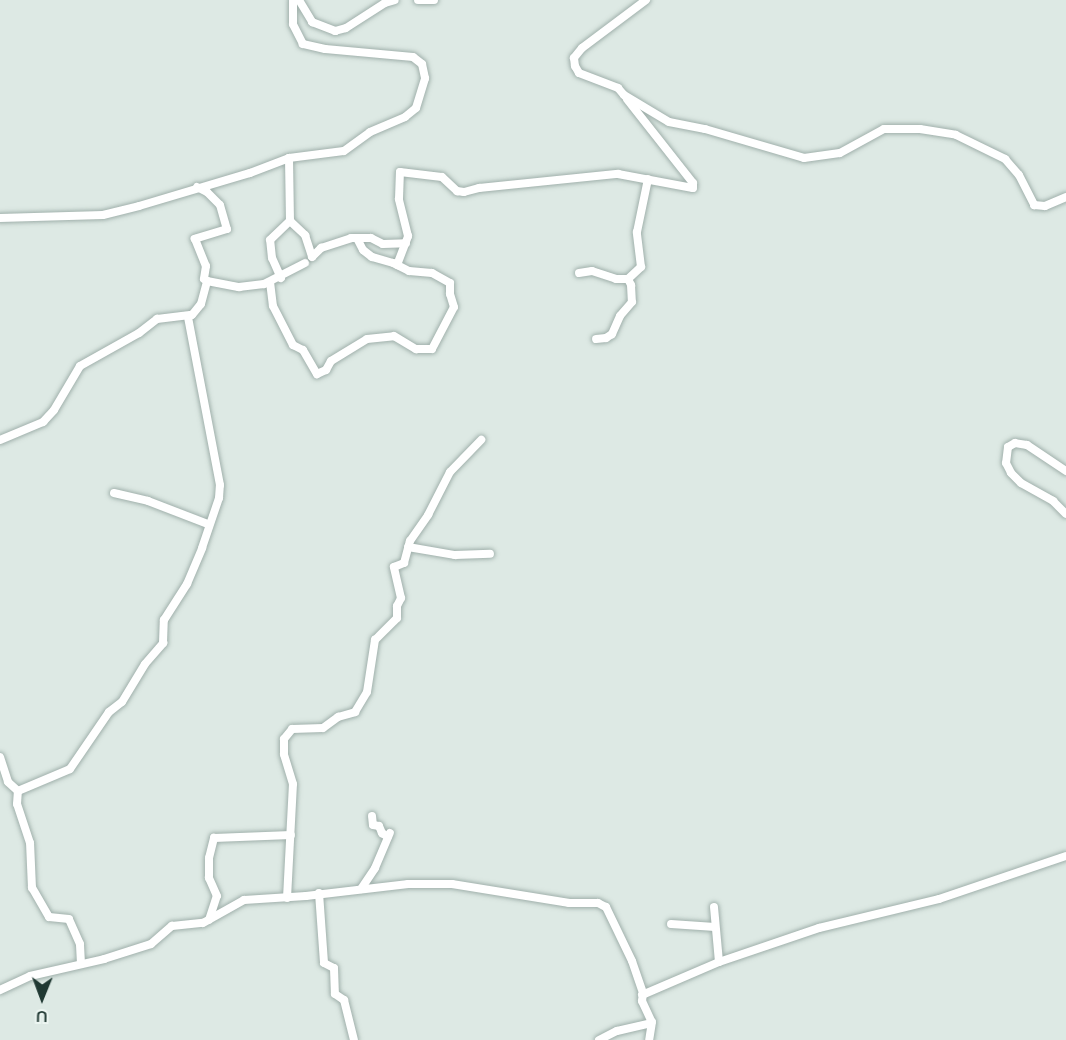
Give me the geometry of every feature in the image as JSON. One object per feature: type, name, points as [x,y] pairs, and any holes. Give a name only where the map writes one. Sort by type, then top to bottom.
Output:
[{"type":"street","points":[[0,218],[103,215],[250,173],[289,158],[344,151],[370,132],[405,117],[416,108],[425,78],[422,64],[413,57],[325,49],[303,44],[293,24],[293,0]]},
{"type":"street","points":[[299,0],[312,22],[335,31],[346,28],[385,3],[395,0]]},
{"type":"street","points":[[418,0],[434,0]]},
{"type":"street","points":[[397,265],[408,236],[399,199],[399,172],[442,177],[457,190],[464,192],[585,176],[626,174],[688,188],[694,187],[618,88],[579,74],[574,58],[582,48],[646,0]]},
{"type":"street","points":[[624,95],[669,122],[705,129],[804,158],[840,153],[884,129],[920,129],[956,135],[1005,159],[1019,175],[1034,204],[1045,206],[1066,197]]},
{"type":"street","points":[[289,158],[291,221],[304,235],[312,257],[321,248],[351,238],[371,238],[383,244],[406,243]]},
{"type":"street","points":[[579,273],[592,272],[616,279],[628,279],[641,267],[637,232],[648,179]]},
{"type":"street","points":[[0,440],[43,422],[54,410],[80,366],[139,333],[157,319],[188,317],[201,304],[207,281],[204,279],[206,266],[195,239],[227,229],[220,205],[207,192],[197,187]]},
{"type":"street","points":[[281,278],[272,258],[270,240],[291,221]]},
{"type":"street","points":[[270,282],[273,306],[293,345],[303,350],[315,372],[320,374],[326,370],[331,361],[367,339],[394,336],[423,350],[434,346],[454,307],[450,294],[451,284],[438,275],[409,271],[372,257],[363,249],[357,238]]},
{"type":"street","points":[[207,281],[239,287],[270,282],[305,263]]},
{"type":"street","points":[[596,339],[610,336],[620,316],[632,302],[628,279]]},
{"type":"street","points":[[18,791],[70,769],[109,712],[123,700],[145,664],[163,644],[164,620],[190,577],[216,507],[220,485],[188,317]]},
{"type":"street","points":[[287,898],[293,784],[284,757],[284,739],[292,729],[323,728],[338,717],[355,712],[367,692],[375,640],[397,618],[397,606],[401,598],[394,567],[403,564],[408,547],[450,472],[481,440]]},
{"type":"street","points":[[1066,471],[1027,445],[1015,443],[1008,447],[1006,463],[1011,473],[1021,483],[1053,501],[1066,514]]},
{"type":"street","points":[[114,493],[148,501],[208,524]]},
{"type":"street","points":[[408,547],[455,555],[490,554]]},
{"type":"street","points":[[0,757],[8,782],[18,791]]},
{"type":"street","points":[[18,791],[17,804],[30,843],[32,888],[49,917],[69,919],[80,944],[81,964]]},
{"type":"street","points":[[361,889],[375,868],[389,835],[382,834],[379,826],[373,825],[372,816]]},
{"type":"street","points":[[209,920],[217,896],[209,878],[209,858],[214,838],[291,835]]},
{"type":"street","points":[[642,995],[719,962],[819,928],[939,900],[1066,856]]},
{"type":"street","points":[[0,990],[30,976],[151,944],[172,927],[209,920],[244,900],[287,898],[408,884],[452,884],[568,903],[598,903],[606,907],[632,961],[651,1023],[649,1040]]},
{"type":"street","points":[[318,893],[324,963],[334,968],[335,994],[344,1000],[354,1040]]},
{"type":"street","points":[[714,907],[719,962]]},
{"type":"street","points":[[671,924],[715,927]]},
{"type":"street","points":[[599,1040],[617,1031],[651,1023]]}]
